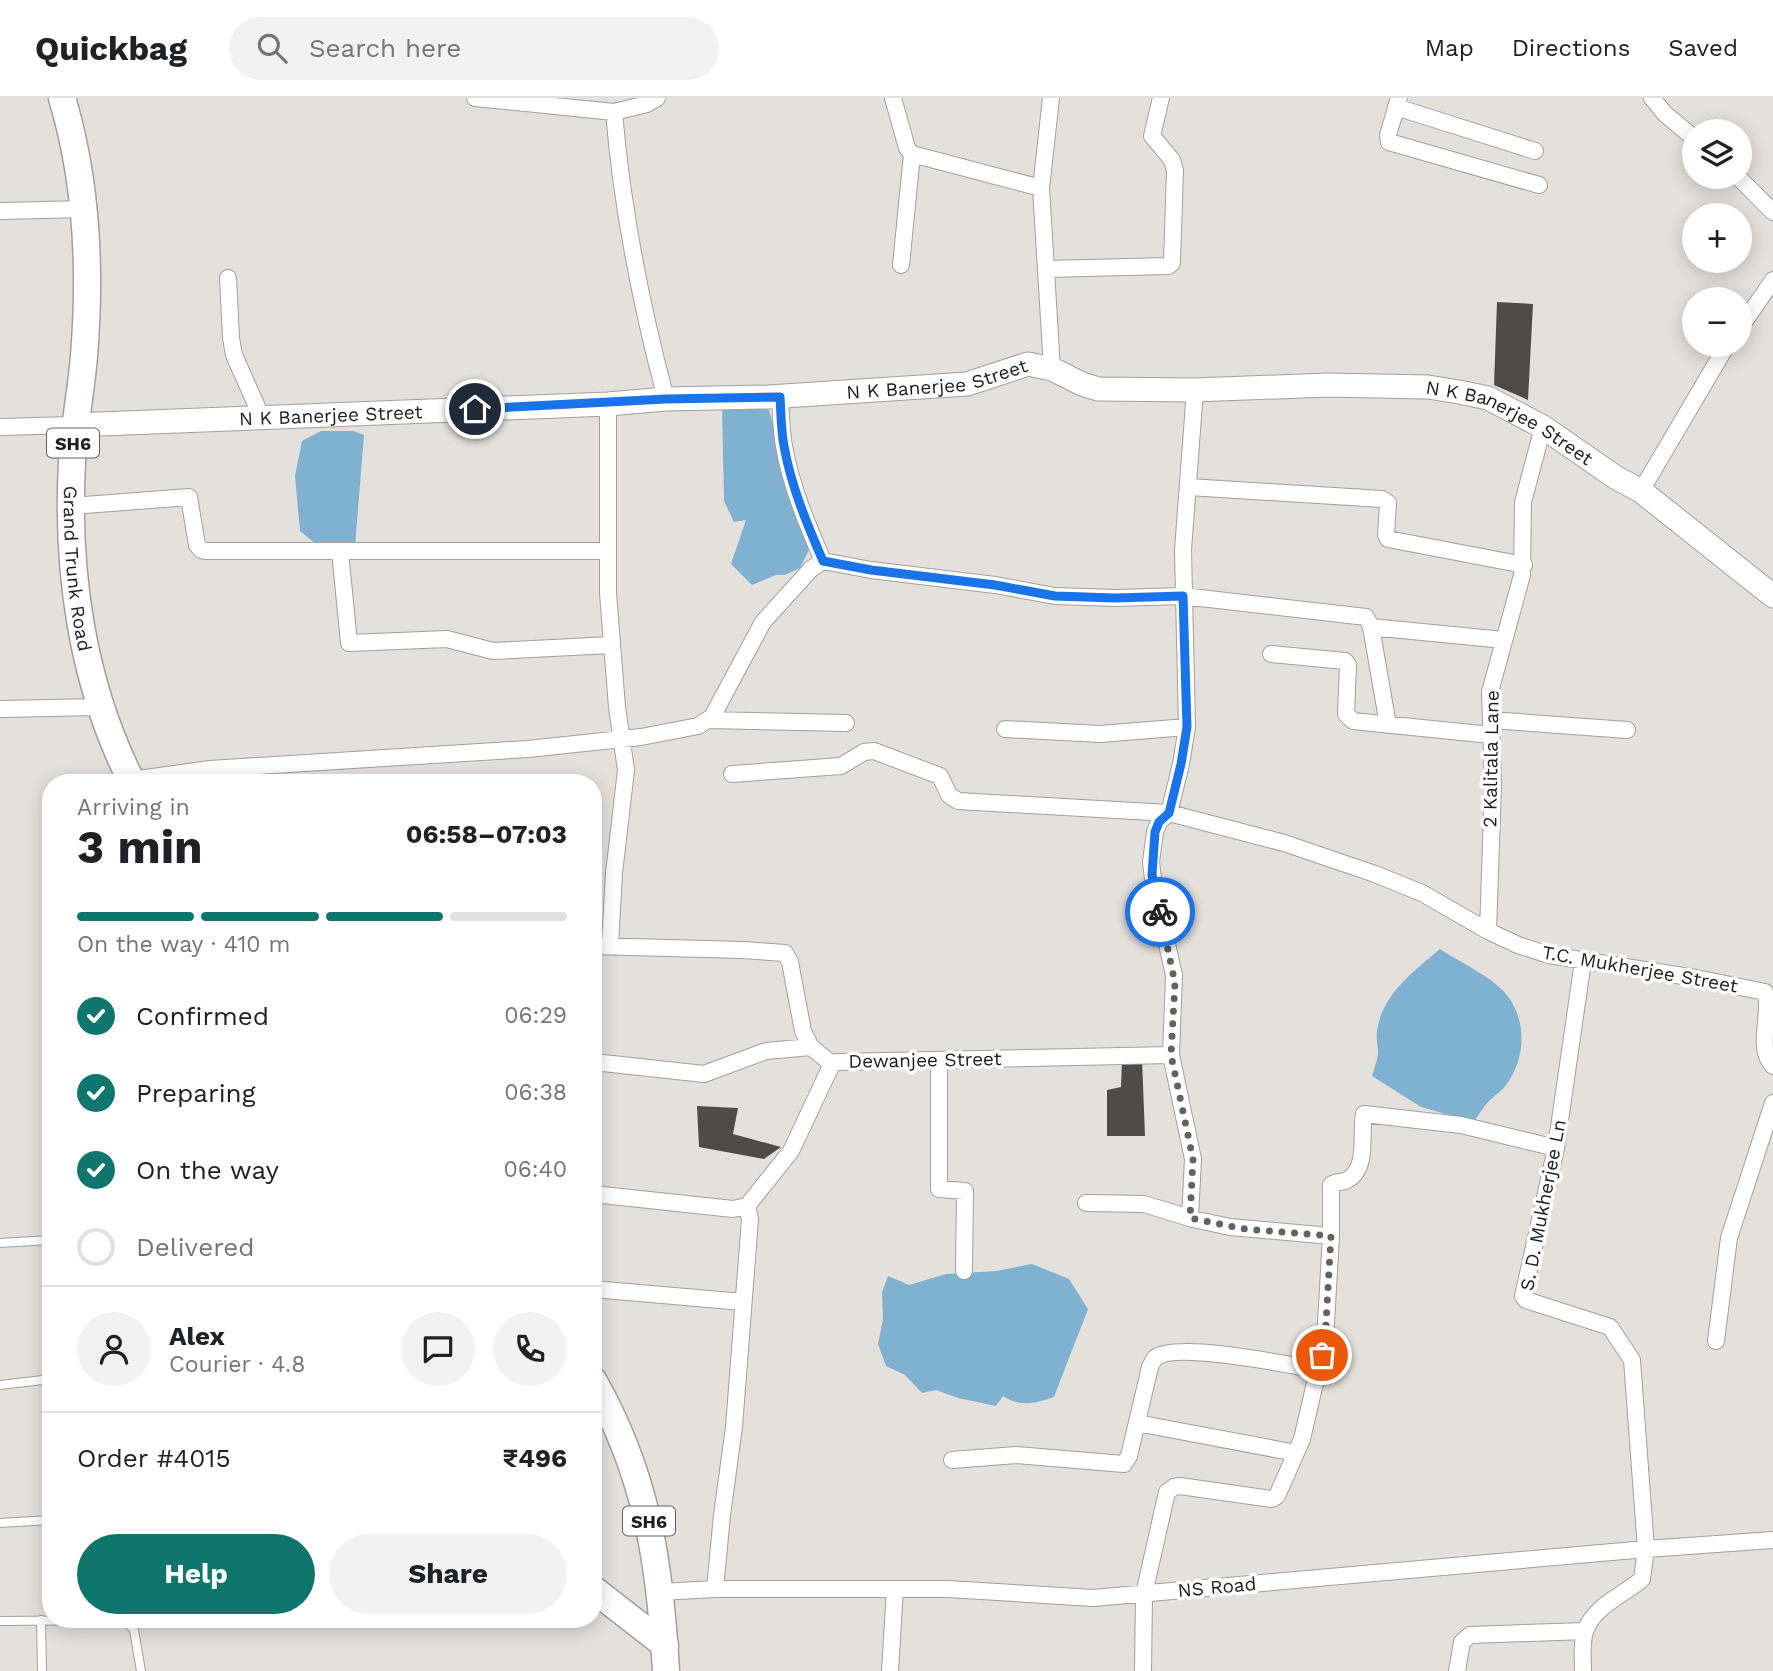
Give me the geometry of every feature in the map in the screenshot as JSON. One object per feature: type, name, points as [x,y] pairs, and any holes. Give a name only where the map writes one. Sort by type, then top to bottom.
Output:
[{"type":"main road","name":"Grand Trunk Road","points":[[62,98],[79,164],[87,252],[84,356],[75,425],[72,506],[76,598],[84,645],[100,707],[128,774]]},
{"type":"main road","name":"SH6","points":[[602,1396],[612,1414],[640,1489],[658,1564],[666,1671]]},
{"type":"main road","points":[[602,1596],[665,1644]]},
{"type":"street","points":[[475,98],[526,100],[614,112],[647,104],[657,98]]},
{"type":"street","points":[[893,98],[907,148],[912,154],[1041,188]]},
{"type":"street","points":[[1051,98],[1041,188],[1052,369]]},
{"type":"street","points":[[1046,269],[1168,266],[1172,263],[1175,170],[1172,160],[1152,136],[1161,98]]},
{"type":"street","points":[[1652,98],[1682,128]]},
{"type":"street","points":[[1535,151],[1398,102],[1388,135],[1390,142],[1539,185]]},
{"type":"street","points":[[614,112],[618,162],[638,279],[647,328],[666,399]]},
{"type":"street","points":[[901,265],[912,154]]},
{"type":"street","points":[[1750,189],[1773,212]]},
{"type":"street","points":[[0,211],[85,209]]},
{"type":"street","points":[[228,278],[234,355],[261,418]]},
{"type":"street","points":[[1752,311],[1773,280]]},
{"type":"street","points":[[1641,491],[1720,357]]},
{"type":"street","name":"N K Banerjee Street","points":[[75,425],[608,404],[666,399],[780,397],[967,384],[1028,364],[1052,369],[1098,389],[1195,390],[1328,385],[1429,387],[1489,398],[1543,427],[1615,477],[1641,491],[1773,596]]},
{"type":"street","points":[[1190,1218],[1193,1159],[1171,1055],[1175,983],[1152,875],[1155,832],[1159,822],[1169,813],[1187,727],[1183,550],[1195,390]]},
{"type":"street","points":[[780,397],[783,442],[793,484],[823,561]]},
{"type":"street","points":[[608,404],[611,645],[626,771],[614,873],[610,945]]},
{"type":"street","points":[[0,427],[75,425]]},
{"type":"street","name":"2 Kalitala Lane","points":[[1488,931],[1493,785],[1491,687],[1524,565],[1523,502],[1543,427]]},
{"type":"street","points":[[1189,487],[1382,499],[1388,503],[1385,535],[1388,539],[1524,565]]},
{"type":"street","points":[[72,506],[186,496],[190,499],[197,545],[201,550],[608,551]]},
{"type":"street","points":[[340,551],[349,643],[438,638],[493,651],[611,645]]},
{"type":"street","points":[[709,720],[762,622],[811,569],[823,561],[1055,596],[1183,596],[1361,615],[1366,617],[1371,627],[1388,725]]},
{"type":"street","points":[[1371,627],[1504,640]]},
{"type":"street","points":[[1271,654],[1345,661],[1348,665],[1347,717],[1353,721],[1388,725],[1627,730]]},
{"type":"street","points":[[0,709],[100,707]]},
{"type":"street","points":[[176,774],[209,769],[454,755],[622,739],[698,726],[709,720],[846,723]]},
{"type":"street","points":[[1005,729],[1100,734],[1187,727]]},
{"type":"street","name":"T.C. Mukherjee Street","points":[[732,774],[841,766],[869,751],[940,776],[948,795],[958,801],[1169,813],[1284,843],[1422,893],[1488,931],[1549,955],[1696,978],[1771,993],[1767,1052],[1769,1062],[1773,1066]]},
{"type":"street","points":[[602,945],[785,953],[790,962],[801,1025],[810,1047],[832,1064]]},
{"type":"street","name":"S. D. Mukherjee Ln","points":[[1583,961],[1556,1148],[1523,1296],[1527,1300],[1610,1327],[1632,1360],[1646,1549]]},
{"type":"street","points":[[602,1063],[704,1074],[766,1051],[810,1047]]},
{"type":"street","name":"Dewanjee Street","points":[[747,1206],[791,1151],[832,1064],[843,1061],[1171,1055]]},
{"type":"street","points":[[939,1061],[939,1189],[965,1191],[964,1272]]},
{"type":"street","points":[[1716,1340],[1729,1238],[1773,1102]]},
{"type":"street","points":[[1143,1671],[1144,1594],[1170,1489],[1180,1486],[1272,1499],[1277,1496],[1296,1453],[1325,1340],[1331,1185],[1349,1178],[1359,1165],[1365,1114],[1461,1125],[1556,1148]]},
{"type":"street","points":[[602,1195],[733,1209],[747,1206],[750,1219],[734,1427],[715,1589]]},
{"type":"street","points":[[1086,1203],[1144,1204],[1190,1218],[1245,1229],[1331,1236]]},
{"type":"street","points":[[602,1290],[743,1302]]},
{"type":"street","points":[[952,1460],[1016,1455],[1121,1465],[1128,1460],[1150,1367],[1154,1359],[1164,1354],[1176,1352],[1225,1355],[1318,1370]]},
{"type":"street","points":[[1137,1423],[1296,1453]]},
{"type":"street","name":"NS Road","points":[[660,1592],[715,1589],[948,1589],[1079,1598],[1646,1549],[1773,1541]]},
{"type":"street","points":[[1583,1671],[1585,1631],[1604,1606],[1642,1579],[1646,1549]]},
{"type":"street","points":[[890,1671],[895,1589]]},
{"type":"street","points":[[1457,1671],[1462,1642],[1471,1635],[1585,1631]]},
{"type":"lane","points":[[0,1243],[42,1241]]},
{"type":"lane","points":[[0,1385],[42,1380]]},
{"type":"lane","points":[[0,1523],[42,1521]]},
{"type":"lane","points":[[0,1621],[41,1620],[42,1671]]},
{"type":"lane","points":[[132,1628],[141,1671]]},
{"type":"lane","points":[[136,1628],[138,1657]]},
{"type":"water","points":[[766,401],[811,546],[800,568],[752,585],[731,564],[746,520],[734,522],[724,501],[722,407]]},
{"type":"water","points":[[321,431],[353,431],[364,435],[355,546],[315,543],[300,531],[295,476],[302,441]]},
{"type":"water","points":[[1440,949],[1501,988],[1514,1005],[1521,1028],[1520,1052],[1513,1075],[1474,1122],[1421,1107],[1372,1076],[1378,1054],[1377,1032],[1385,1007],[1400,985]]},
{"type":"water","points":[[1032,1264],[1069,1279],[1088,1309],[1054,1397],[1022,1403],[1003,1396],[996,1406],[936,1390],[922,1393],[905,1375],[886,1366],[878,1344],[883,1319],[882,1292],[888,1276],[909,1285],[946,1274],[996,1271]]},
{"type":"building","points":[[1497,302],[1533,304],[1528,400],[1494,385]]},
{"type":"building","points":[[1142,1059],[1145,1136],[1107,1136],[1107,1090],[1121,1087],[1122,1060]]},
{"type":"building","points":[[697,1106],[738,1108],[733,1134],[781,1147],[764,1159],[699,1147]]},
{"type":"way so far","points":[[1160,912],[1175,983],[1171,1055],[1194,1165],[1190,1218],[1245,1229],[1331,1236],[1322,1355]]},
{"type":"route","points":[[475,409],[666,399],[780,397],[783,442],[793,484],[823,561],[1055,596],[1183,596],[1187,727],[1169,813],[1159,822],[1155,832],[1152,875],[1160,912]]}]
